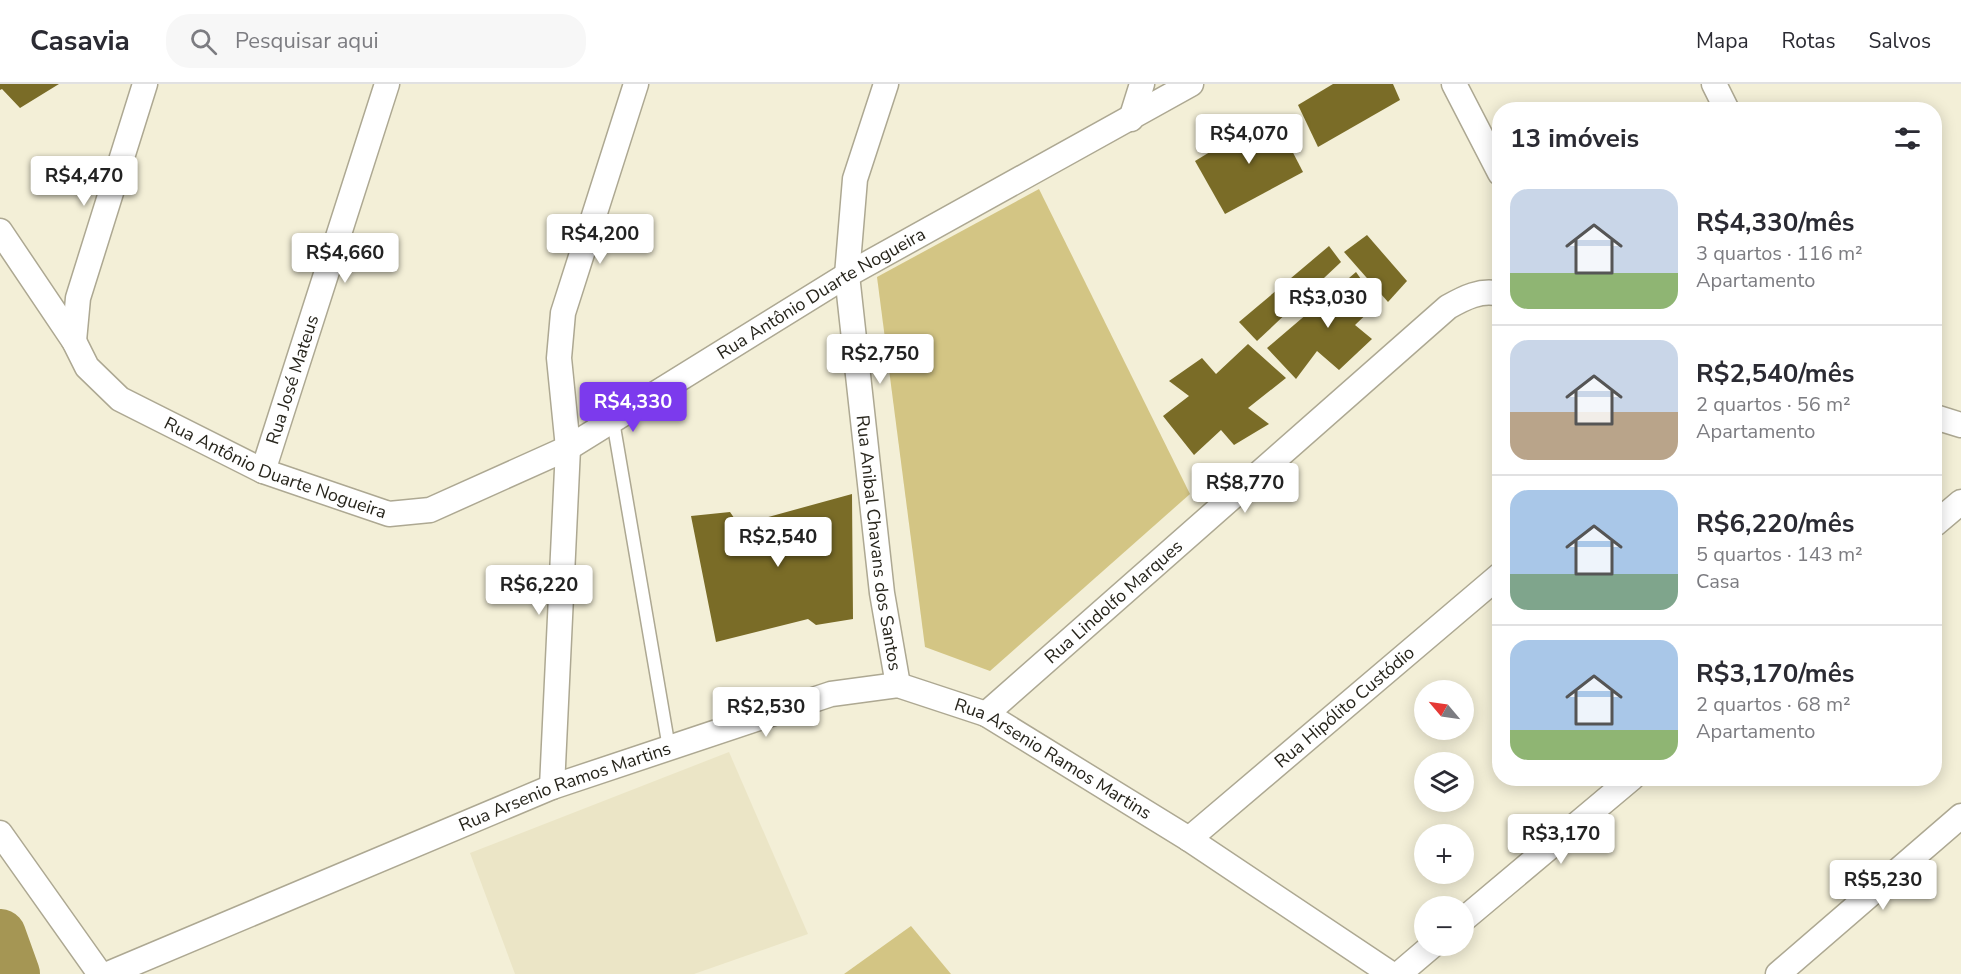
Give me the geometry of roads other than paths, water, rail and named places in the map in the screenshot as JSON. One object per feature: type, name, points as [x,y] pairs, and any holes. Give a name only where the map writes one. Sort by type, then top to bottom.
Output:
[{"type":"street","points":[[74,341],[78,298],[145,84]]},
{"type":"street","name":"Rua José Mateus","points":[[263,471],[387,84]]},
{"type":"street","points":[[552,787],[568,448],[559,358],[563,313],[636,84]]},
{"type":"street","name":"Rua Anibal Chavans dos Santos","points":[[886,84],[855,178],[847,274],[882,593],[898,685]]},
{"type":"street","points":[[1131,119],[1142,84]]},
{"type":"street","name":"Rua Antônio Duarte Nogueira","points":[[0,231],[74,341],[87,367],[120,399],[263,471],[389,514],[430,510],[568,448],[847,274],[1191,84]]},
{"type":"street","points":[[1454,84],[1492,158]]},
{"type":"street","points":[[1714,84],[1723,102]]},
{"type":"street","name":"Rua Lindolfo Marques","points":[[986,714],[1448,307],[1470,295],[1492,293]]},
{"type":"street","points":[[1942,419],[1961,425]]},
{"type":"street","points":[[1942,518],[1961,502]]},
{"type":"street","name":"Rua Hipólito Custódio","points":[[1189,838],[1492,581]]},
{"type":"street","name":"Rua Arsenio Ramos Martins","points":[[108,974],[552,787],[831,694],[898,685],[986,714],[1189,838],[1391,974]]},
{"type":"street","points":[[1474,911],[1622,786]]},
{"type":"street","points":[[1778,974],[1961,816]]},
{"type":"street","points":[[0,833],[100,974]]},
{"type":"street","points":[[1399,974],[1420,956]]},
{"type":"lane","points":[[613,421],[669,748]]},
{"type":"waterway","points":[[0,935],[14,974]]}]
